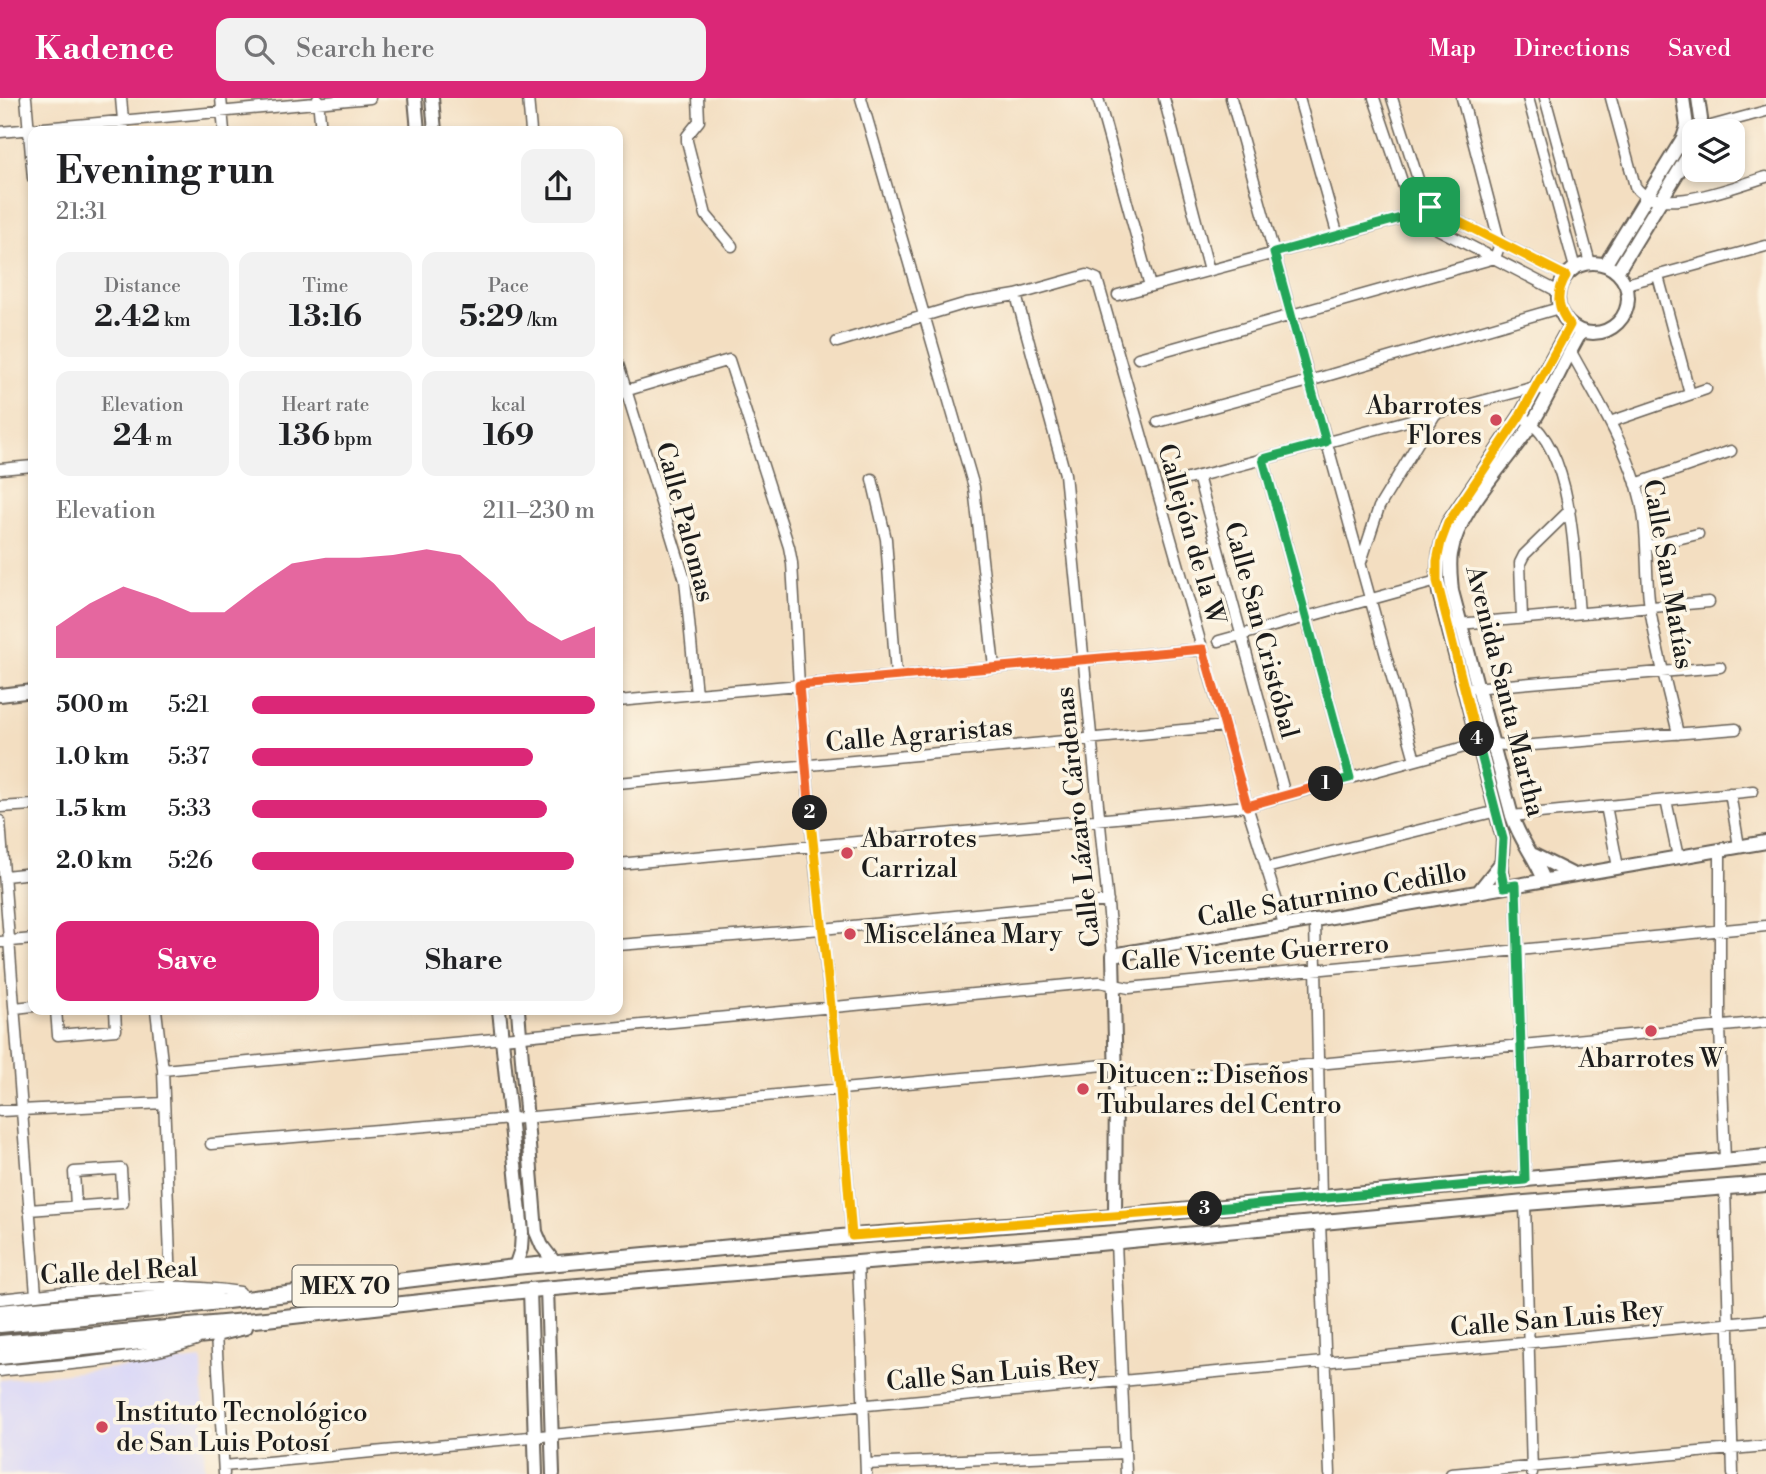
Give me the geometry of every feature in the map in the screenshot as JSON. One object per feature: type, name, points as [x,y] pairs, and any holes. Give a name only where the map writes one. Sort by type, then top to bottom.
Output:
[{"type":"main road","name":"MEX 70","points":[[0,1325],[555,1263],[852,1236],[1115,1217],[1766,1157]]},
{"type":"main road","name":"MEX 70","points":[[0,1343],[138,1342],[266,1319],[547,1288],[1116,1242],[1525,1203],[1766,1184]]},
{"type":"main road","points":[[0,1312],[240,1292],[279,1293]]},
{"type":"main road","points":[[0,1357],[216,1334],[236,1331],[266,1319]]},
{"type":"street","points":[[26,98],[29,126]]},
{"type":"street","points":[[121,98],[124,126],[318,100],[370,98]]},
{"type":"street","points":[[221,98],[224,126]]},
{"type":"street","points":[[415,98],[418,126]]},
{"type":"street","points":[[432,98],[435,126]]},
{"type":"street","points":[[528,98],[531,126]]},
{"type":"street","points":[[698,98],[699,121],[687,136],[687,141],[706,215],[732,246]]},
{"type":"street","points":[[861,98],[977,500],[994,667]]},
{"type":"street","points":[[1098,98],[1150,286]]},
{"type":"street","points":[[1164,98],[1209,271]]},
{"type":"street","points":[[1231,98],[1415,760]]},
{"type":"street","points":[[1299,98],[1338,236]]},
{"type":"street","points":[[1462,98],[1500,244],[1495,258]]},
{"type":"street","points":[[1528,98],[1570,272]]},
{"type":"street","points":[[1545,98],[1590,263]]},
{"type":"street","points":[[1611,98],[1635,186],[1647,197],[1661,201],[1678,201],[1766,177]]},
{"type":"street","points":[[1605,265],[1683,138],[1687,126],[1683,98]]},
{"type":"street","points":[[1698,98],[1699,119]]},
{"type":"street","points":[[1559,292],[1424,222],[1415,214],[1375,102],[1393,99],[1424,198],[1430,207],[1500,244],[1570,272]]},
{"type":"street","points":[[318,100],[321,126]]},
{"type":"street","points":[[1738,119],[1766,111]]},
{"type":"street","points":[[0,132],[28,129]]},
{"type":"street","points":[[1617,272],[1682,166]]},
{"type":"street","points":[[1118,295],[1338,236],[1415,214],[1430,207]]},
{"type":"street","points":[[1626,284],[1766,246]]},
{"type":"street","points":[[1138,358],[1495,258]]},
{"type":"street","points":[[1590,263],[1605,265],[1617,272],[1626,284],[1629,302],[1622,319],[1608,331],[1600,333],[1576,328],[1559,308],[1559,292],[1570,272],[1590,263]]},
{"type":"street","name":"Callejón de la W","points":[[1016,295],[1087,275],[1093,275],[1097,279],[1247,806],[1285,927]]},
{"type":"street","points":[[1658,276],[1690,394]]},
{"type":"street","points":[[837,342],[967,303],[1016,295]]},
{"type":"street","name":"Calle Lázaro Cárdenas","points":[[1016,295],[1065,474],[1113,955],[1116,1065],[1115,1217]]},
{"type":"street","points":[[1158,422],[1559,308]]},
{"type":"street","name":"Avenida Santa Martha","points":[[1544,880],[1519,835],[1512,816],[1461,624],[1450,570],[1451,553],[1466,515],[1533,422],[1570,351],[1576,328]]},
{"type":"street","name":"Avenida Santa Martha","points":[[1510,886],[1503,859],[1503,839],[1497,811],[1437,581],[1437,561],[1448,523],[1576,328]]},
{"type":"street","name":"Calle San Matías","points":[[1570,351],[1610,422],[1636,484],[1647,546],[1649,607],[1678,734]]},
{"type":"street","points":[[623,391],[729,360],[789,547],[813,846],[832,1007],[852,1236]]},
{"type":"street","points":[[1169,484],[1535,387],[1549,391]]},
{"type":"street","points":[[1610,422],[1706,389]]},
{"type":"street","name":"Calle Palomas","points":[[623,394],[685,580],[696,694]]},
{"type":"street","points":[[1360,563],[1379,507],[1436,413]]},
{"type":"street","points":[[1520,416],[1533,422],[1553,455],[1560,473],[1570,509],[1579,613]]},
{"type":"street","points":[[1636,484],[1731,451]]},
{"type":"street","points":[[1263,459],[1350,778]]},
{"type":"street","points":[[0,469],[28,466]]},
{"type":"street","name":"Calle San Cristóbal","points":[[1198,476],[1285,795]]},
{"type":"street","points":[[872,479],[886,539],[896,676]]},
{"type":"street","points":[[1522,618],[1520,563],[1524,555],[1570,509]]},
{"type":"street","points":[[1647,546],[1698,534]]},
{"type":"street","points":[[1219,641],[1437,581]]},
{"type":"street","points":[[1447,625],[1709,601]]},
{"type":"street","points":[[623,701],[1203,649]]},
{"type":"street","points":[[1464,689],[1720,667]]},
{"type":"street","points":[[0,695],[28,692]]},
{"type":"street","name":"Calle Agraristas","points":[[623,783],[1225,726]]},
{"type":"street","points":[[623,864],[1247,806],[1479,743],[1520,746],[1736,729]]},
{"type":"street","points":[[1512,816],[1753,791]]},
{"type":"street","points":[[1730,793],[1739,846]]},
{"type":"street","points":[[1666,800],[1678,857]]},
{"type":"street","points":[[0,807],[28,805]]},
{"type":"street","points":[[1606,806],[1618,867]]},
{"type":"street","points":[[1266,868],[1497,811]]},
{"type":"street","points":[[0,821],[5,876],[5,941],[15,1008],[36,1295]]},
{"type":"street","name":"Calle Saturnino Cedillo","points":[[1113,955],[1766,842]]},
{"type":"street","points":[[1720,850],[1720,1027],[1725,1161]]},
{"type":"street","points":[[1478,892],[1503,859],[1530,852],[1574,875]]},
{"type":"street","points":[[5,876],[28,874]]},
{"type":"street","points":[[1510,886],[1518,950],[1525,1180]]},
{"type":"street","points":[[623,945],[822,929],[1108,901]]},
{"type":"street","points":[[1315,921],[1321,1198]]},
{"type":"street","name":"Calle Vicente Guerrero","points":[[163,1070],[1100,982],[1129,988],[1766,926]]},
{"type":"street","points":[[5,941],[28,939]]},
{"type":"street","points":[[15,1008],[28,1007]]},
{"type":"street","points":[[56,1015],[58,1035],[117,1030],[116,1015]]},
{"type":"street","points":[[157,1015],[163,1070],[171,1286]]},
{"type":"street","points":[[500,1015],[522,1232],[521,1249],[515,1267]]},
{"type":"street","points":[[518,1015],[536,1232],[542,1247],[555,1263]]},
{"type":"street","points":[[1116,1083],[1766,1022]]},
{"type":"street","points":[[211,1144],[1116,1065]]},
{"type":"street","points":[[0,1111],[164,1103]]},
{"type":"street","points":[[29,1210],[123,1203],[121,1169],[74,1172],[76,1206]]},
{"type":"street","points":[[1725,1188],[1733,1474]]},
{"type":"street","points":[[1525,1203],[1532,1471]]},
{"type":"street","points":[[1320,1222],[1330,1474]]},
{"type":"street","points":[[1116,1242],[1126,1474]]},
{"type":"street","points":[[858,1263],[866,1469],[1125,1454]]},
{"type":"street","name":"Calle del Real","points":[[0,1299],[171,1286],[240,1292]]},
{"type":"street","points":[[547,1288],[553,1474]]},
{"type":"street","points":[[530,1290],[536,1474]]},
{"type":"street","name":"Calle San Luis Rey","points":[[224,1470],[552,1435],[1766,1320]]},
{"type":"street","points":[[216,1334],[224,1470]]},
{"type":"street","points":[[0,1371],[138,1342]]},
{"type":"street","points":[[1451,1474],[1532,1471],[1766,1446]]},
{"type":"shaded area","name":"Instituto Tecnológico de San Luis Potosí","points":[[202,1359],[205,1474],[0,1474],[0,1380]]},
{"type":"place","name":"Abarrotes Flores","points":[[1496,420]]},
{"type":"place","name":"Abarrotes Carrizal","points":[[847,853]]},
{"type":"place","name":"Miscelánea Mary","points":[[850,934]]},
{"type":"place","name":"Abarrotes W","points":[[1651,1031]]},
{"type":"place","name":"Ditucen :: Diseños Tubulares del Centro","points":[[1083,1089]]},
{"type":"place","name":"Instituto Tecnológico de San Luis Potosí","points":[[102,1427]]},
{"type":"route","points":[[1430,207],[1566,276],[1561,284],[1558,300],[1563,317],[1570,325],[1520,416],[1448,523],[1437,561],[1438,593],[1503,839],[1501,871],[1504,887],[1516,885],[1525,1180],[1115,1217],[852,1236],[840,1089],[813,846],[799,685],[1203,649],[1247,806],[1350,778],[1263,459],[1326,442],[1274,253],[1415,214],[1430,207]]}]
